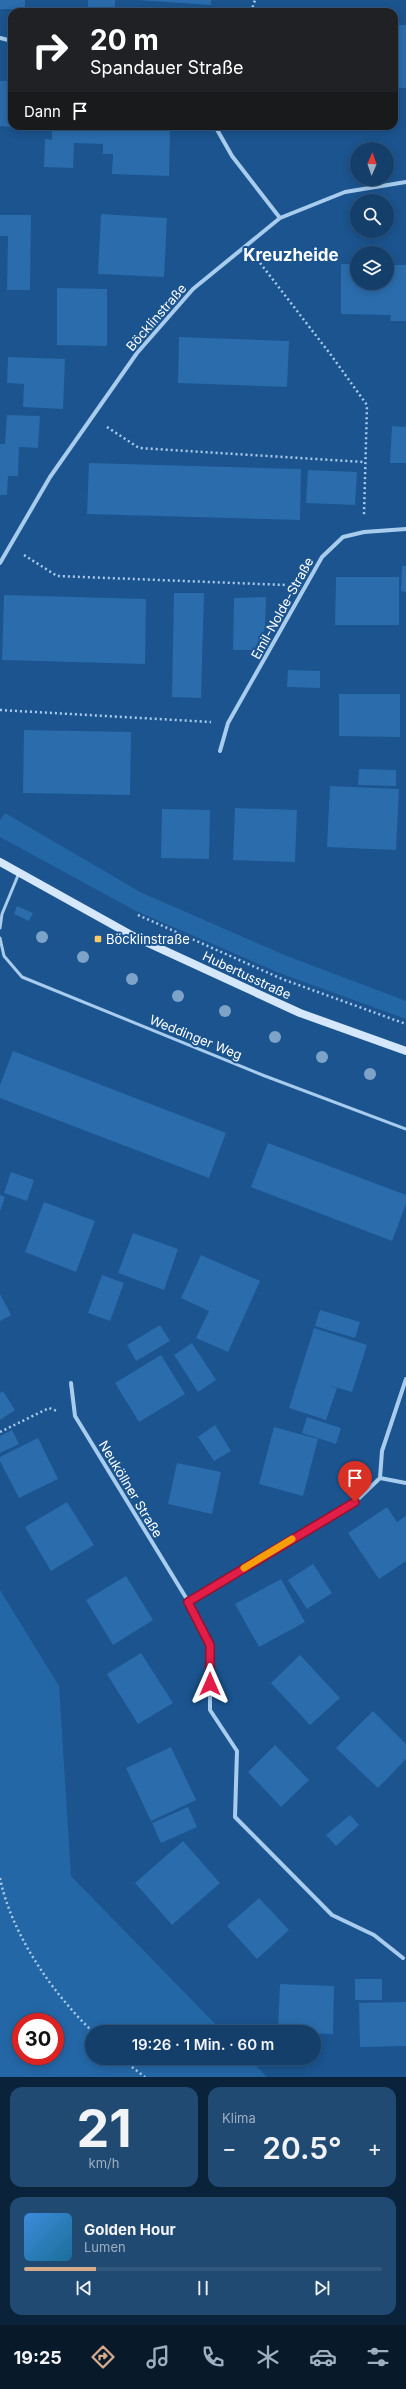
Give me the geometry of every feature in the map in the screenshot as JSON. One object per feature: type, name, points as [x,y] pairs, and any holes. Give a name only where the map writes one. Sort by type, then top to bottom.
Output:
[{"type":"street","points":[[217,130],[232,156],[280,218]]},
{"type":"street","name":"Böcklinstraße","points":[[0,563],[50,477],[93,418],[137,353],[193,289],[280,218],[345,192],[406,182]]},
{"type":"street","name":"Emil-Nolde-Straße","points":[[220,751],[228,723],[263,664],[322,557],[343,537],[364,532],[406,529]]},
{"type":"street","name":"Hubertusstraße","points":[[0,862],[133,936],[300,1013],[406,1051]]},
{"type":"street","points":[[188,1602],[355,1502],[380,1478],[382,1452],[406,1379]]},
{"type":"street","name":"Neuköllner Straße","points":[[71,1383],[75,1416],[188,1602],[210,1645],[210,1710],[237,1751],[235,1817],[332,1915],[374,1935],[403,1958]]},
{"type":"street","points":[[380,1478],[406,1483]]},
{"type":"lane","points":[[0,928],[2,914],[19,873]]},
{"type":"lane","name":"Weddinger Weg","points":[[0,938],[4,956],[22,977],[258,1073],[406,1129]]},
{"type":"path","points":[[246,246],[322,343],[367,406],[364,462],[364,532]]},
{"type":"path","points":[[93,418],[139,448],[364,462]]},
{"type":"path","points":[[10,546],[57,576],[305,586]]},
{"type":"path","points":[[0,710],[228,723]]},
{"type":"path","points":[[133,912],[282,979],[406,1024]]},
{"type":"path","points":[[0,1432],[49,1408],[75,1416]]},
{"type":"path","points":[[0,1878],[3,1893],[18,1927],[46,1978],[63,2000],[86,2025]]},
{"type":"path","points":[[129,2065],[145,2077]]},
{"type":"shaded area","points":[[5,813],[142,893],[287,956],[406,1001],[406,1019],[282,974],[136,911],[0,837],[0,820]]},
{"type":"shaded area","points":[[0,1590],[59,1686],[71,1876],[216,2025],[85,2025],[85,2065],[255,2065],[267,2077],[0,2077]]},
{"type":"building","points":[[0,0],[25,0],[25,8],[0,9]]},
{"type":"building","points":[[88,0],[115,0],[115,8],[88,8]]},
{"type":"building","points":[[138,0],[211,0],[211,5]]},
{"type":"building","points":[[398,25],[406,25],[406,88],[398,88]]},
{"type":"building","points":[[0,81],[8,81],[8,127],[0,126]]},
{"type":"building","points":[[52,130],[170,130],[169,176],[112,174],[113,154],[103,154],[103,144],[74,143],[73,168],[44,167],[45,139],[52,140]]},
{"type":"building","points":[[101,214],[167,218],[164,277],[98,274]]},
{"type":"building","points":[[0,215],[31,215],[30,290],[7,290],[8,236],[0,236]]},
{"type":"building","points":[[341,264],[350,264],[350,290],[394,290],[394,265],[406,265],[406,321],[390,321],[391,315],[341,314]]},
{"type":"building","points":[[57,288],[107,289],[107,346],[57,345]]},
{"type":"building","points":[[179,337],[289,341],[287,387],[178,383]]},
{"type":"building","points":[[8,357],[65,359],[63,409],[23,407],[24,384],[7,383]]},
{"type":"building","points":[[7,415],[40,416],[38,448],[19,447],[18,476],[8,476],[7,495],[0,495],[0,444],[5,444]]},
{"type":"building","points":[[392,426],[406,427],[406,463],[390,463]]},
{"type":"building","points":[[89,463],[301,469],[300,520],[87,514]]},
{"type":"building","points":[[308,470],[357,472],[355,505],[306,503]]},
{"type":"building","points":[[402,566],[406,566],[406,592],[401,591]]},
{"type":"building","points":[[336,577],[399,577],[399,625],[335,625]]},
{"type":"building","points":[[174,593],[204,593],[201,698],[172,697]]},
{"type":"building","points":[[4,595],[146,599],[145,664],[2,660]]},
{"type":"building","points":[[266,597],[265,628],[254,650],[233,650],[234,598]]},
{"type":"building","points":[[288,670],[320,671],[320,688],[287,687]]},
{"type":"building","points":[[339,694],[400,694],[400,737],[339,736]]},
{"type":"building","points":[[24,730],[131,732],[130,795],[23,793]]},
{"type":"building","points":[[359,769],[396,770],[396,786],[358,785]]},
{"type":"building","points":[[330,786],[399,789],[396,850],[327,847]]},
{"type":"building","points":[[235,808],[297,810],[295,862],[233,860]]},
{"type":"building","points":[[162,809],[210,810],[209,859],[161,858]]},
{"type":"building","points":[[17,906],[33,913],[29,921],[14,914]]},
{"type":"building","points":[[13,1051],[226,1133],[209,1178],[0,1098],[0,1085]]},
{"type":"building","points":[[268,1143],[406,1195],[406,1204],[392,1241],[251,1187]]},
{"type":"building","points":[[11,1172],[34,1180],[27,1201],[4,1193]]},
{"type":"building","points":[[0,1195],[5,1197],[0,1211]]},
{"type":"building","points":[[44,1202],[95,1221],[76,1272],[25,1252]]},
{"type":"building","points":[[133,1233],[178,1249],[164,1290],[118,1273]]},
{"type":"building","points":[[201,1255],[260,1281],[228,1352],[196,1338],[209,1311],[181,1298]]},
{"type":"building","points":[[102,1275],[124,1283],[110,1321],[88,1313]]},
{"type":"building","points":[[0,1294],[11,1315],[0,1321]]},
{"type":"building","points":[[320,1310],[360,1322],[355,1338],[315,1326]]},
{"type":"building","points":[[160,1325],[170,1341],[136,1361],[127,1345]]},
{"type":"building","points":[[314,1328],[367,1345],[352,1392],[325,1384],[337,1388],[326,1420],[289,1408]]},
{"type":"building","points":[[192,1343],[216,1380],[198,1392],[174,1355]]},
{"type":"building","points":[[161,1355],[185,1394],[139,1422],[115,1383]]},
{"type":"building","points":[[3,1391],[15,1410],[0,1420],[0,1393]]},
{"type":"building","points":[[307,1417],[341,1428],[336,1444],[302,1433]]},
{"type":"building","points":[[215,1425],[231,1451],[214,1461],[198,1437]]},
{"type":"building","points":[[274,1427],[318,1439],[303,1496],[259,1484]]},
{"type":"building","points":[[12,1430],[19,1444],[0,1453],[0,1436]]},
{"type":"building","points":[[38,1438],[58,1479],[19,1498],[0,1461],[0,1457]]},
{"type":"building","points":[[177,1463],[221,1472],[212,1514],[168,1504]]},
{"type":"building","points":[[67,1502],[94,1545],[51,1571],[25,1527]]},
{"type":"building","points":[[387,1507],[397,1522],[406,1516],[406,1561],[379,1579],[348,1533]]},
{"type":"building","points":[[313,1564],[332,1593],[307,1609],[288,1580]]},
{"type":"building","points":[[126,1576],[153,1620],[113,1645],[86,1600]]},
{"type":"building","points":[[281,1579],[305,1622],[259,1647],[235,1604]]},
{"type":"building","points":[[141,1653],[173,1703],[138,1724],[107,1674]]},
{"type":"building","points":[[300,1655],[340,1698],[310,1725],[271,1683]]},
{"type":"building","points":[[373,1711],[406,1744],[406,1759],[378,1788],[336,1748]]},
{"type":"building","points":[[275,1745],[309,1780],[281,1807],[248,1772]]},
{"type":"building","points":[[171,1747],[196,1800],[151,1821],[126,1768]]},
{"type":"building","points":[[188,1807],[197,1827],[161,1843],[152,1823]]},
{"type":"building","points":[[350,1815],[359,1825],[336,1846],[326,1835]]},
{"type":"building","points":[[183,1841],[220,1883],[172,1925],[135,1883]]},
{"type":"building","points":[[259,1898],[289,1930],[257,1959],[227,1926]]},
{"type":"building","points":[[355,1979],[382,1979],[382,2000],[355,2000]]},
{"type":"building","points":[[280,1984],[334,1986],[333,2034],[321,2034],[321,2025],[278,2025]]},
{"type":"building","points":[[406,2002],[406,2046],[360,2047],[359,2003]]},
{"type":"slow traffic","points":[[244,1568],[292,1539]]},
{"type":"place","name":"Böcklinstraße","points":[[98,939]]},
{"type":"district","name":"Kreuzheide","points":[[291,255]]},
{"type":"route","points":[[210,1684],[210,1645],[188,1602],[355,1502]]}]
